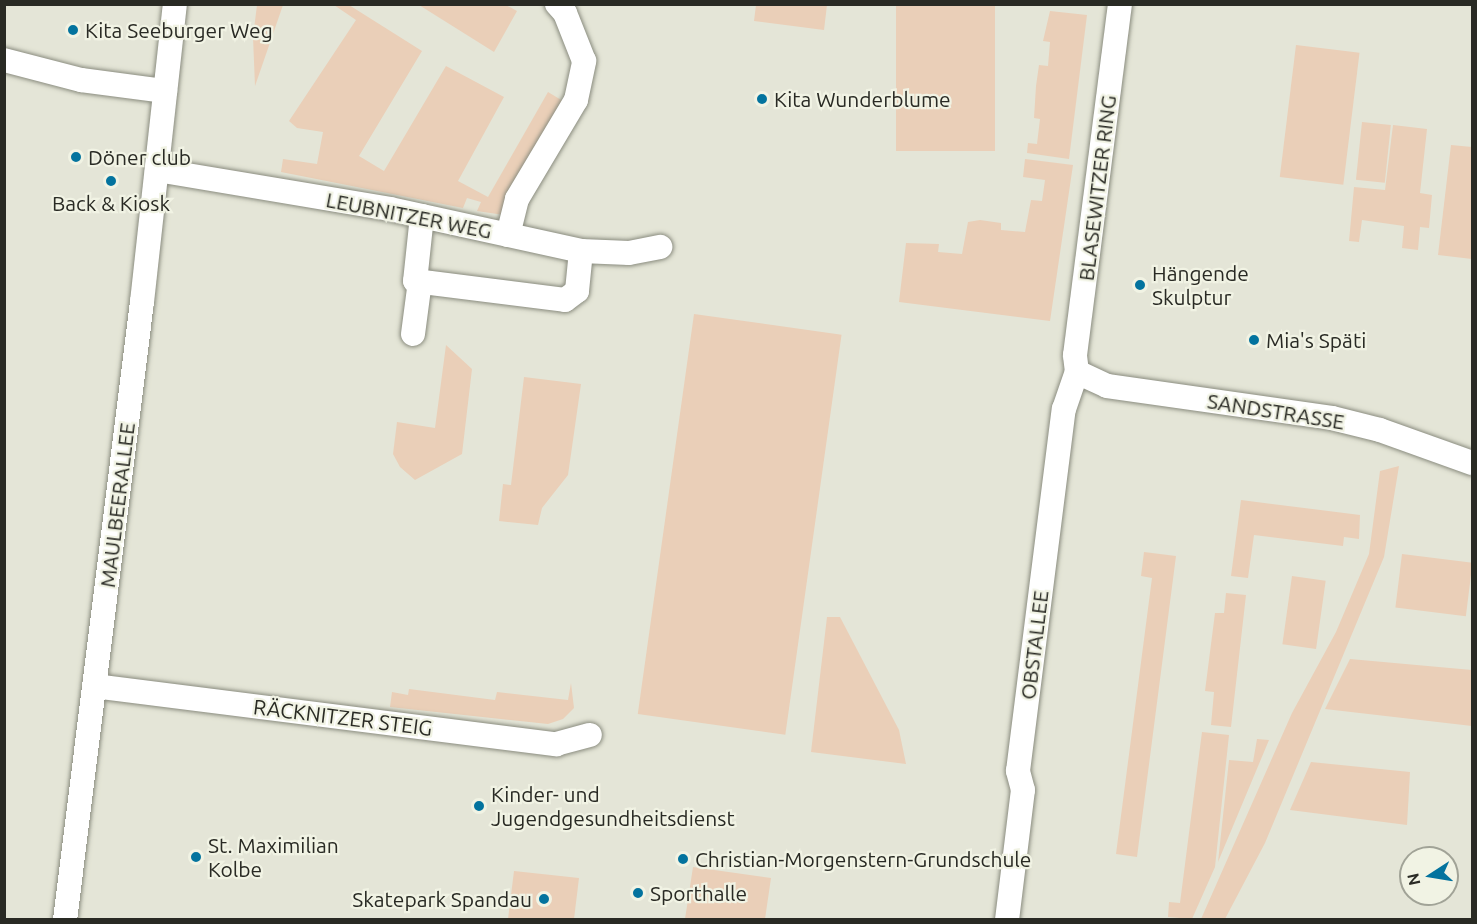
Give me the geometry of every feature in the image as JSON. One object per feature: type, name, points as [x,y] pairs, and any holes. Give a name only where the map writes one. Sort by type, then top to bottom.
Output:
[{"type":"street","points":[[4,60],[81,80],[165,91],[175,4]]},
{"type":"street","points":[[508,235],[517,199],[576,100],[584,61],[565,13],[556,4]]},
{"type":"street","name":"BLASEWITZER RING","points":[[1077,372],[1076,355],[1120,4]]},
{"type":"street","name":"MAULBEERALLEE","points":[[65,920],[165,91]]},
{"type":"street","name":"LEUBNITZER WEG","points":[[157,170],[422,216],[581,251],[629,252],[660,247]]},
{"type":"street","points":[[422,216],[415,280],[565,300],[577,291],[581,251]]},
{"type":"street","points":[[413,334],[420,281]]},
{"type":"street","name":"SANDSTRASSE","points":[[1077,372],[1107,386],[1332,418],[1380,429],[1473,463]]},
{"type":"street","name":"OBSTALLEE","points":[[1007,920],[1023,790],[1018,771],[1047,541],[1064,409],[1077,372]]},
{"type":"street","name":"RÄCKNITZER STEIG","points":[[94,686],[556,744],[590,735]]},
{"type":"shaded area","points":[[257,5],[283,5],[255,86],[253,37]]},
{"type":"shaded area","points":[[334,5],[349,5],[422,51],[359,156],[384,171],[446,66],[504,97],[458,181],[488,197],[548,92],[563,101],[504,215],[477,211],[481,202],[467,198],[463,208],[281,172],[283,159],[317,164],[323,132],[297,128],[289,121],[356,20]]},
{"type":"shaded area","points":[[419,5],[506,5],[517,11],[494,52]]},
{"type":"shaded area","points":[[756,5],[827,5],[824,30],[754,21]]},
{"type":"shaded area","points":[[896,5],[995,5],[995,151],[896,151]]},
{"type":"shaded area","points":[[1050,11],[1087,15],[1069,159],[1027,153],[1028,143],[1037,144],[1040,119],[1034,118],[1036,86],[1039,65],[1048,66],[1050,42],[1043,41]]},
{"type":"shaded area","points":[[1296,45],[1360,53],[1343,185],[1280,177]]},
{"type":"shaded area","points":[[1362,122],[1391,125],[1385,183],[1356,180]]},
{"type":"shaded area","points":[[1393,125],[1427,129],[1420,193],[1432,195],[1429,228],[1420,227],[1418,250],[1402,248],[1404,226],[1362,220],[1359,242],[1349,241],[1354,187],[1385,190]]},
{"type":"shaded area","points":[[1451,145],[1472,147],[1472,259],[1438,255]]},
{"type":"shaded area","points":[[1025,159],[1073,165],[1050,321],[899,302],[906,243],[939,244],[938,252],[962,254],[968,222],[980,220],[1001,223],[1001,230],[1025,232],[1031,200],[1042,201],[1045,180],[1023,177]]},
{"type":"shaded area","points":[[694,314],[842,335],[785,735],[638,714]]},
{"type":"shaded area","points":[[446,345],[472,369],[462,454],[415,480],[400,467],[393,454],[397,422],[435,428]]},
{"type":"shaded area","points":[[524,377],[581,384],[568,475],[542,508],[538,525],[499,521],[503,484],[511,485]]},
{"type":"shaded area","points":[[1399,466],[1384,557],[1265,843],[1225,919],[1201,919],[1292,713],[1336,632],[1369,554],[1380,471]]},
{"type":"shaded area","points":[[1241,500],[1360,515],[1359,539],[1344,537],[1343,546],[1254,535],[1248,578],[1231,576]]},
{"type":"shaded area","points":[[1144,552],[1176,556],[1137,857],[1116,854],[1152,578],[1141,576]]},
{"type":"shaded area","points":[[1402,554],[1472,563],[1466,616],[1395,608]]},
{"type":"shaded area","points":[[1292,576],[1326,581],[1316,649],[1282,644]]},
{"type":"shaded area","points":[[1226,593],[1246,595],[1231,727],[1211,725],[1214,692],[1205,691],[1215,613],[1224,613]]},
{"type":"shaded area","points":[[827,617],[840,617],[899,730],[906,764],[811,752]]},
{"type":"shaded area","points":[[1350,659],[1472,670],[1472,726],[1325,709]]},
{"type":"shaded area","points":[[571,683],[574,708],[563,719],[548,724],[390,707],[392,692],[408,695],[409,689],[495,700],[497,692],[568,700]]},
{"type":"shaded area","points":[[1202,732],[1229,735],[1215,867],[1192,919],[1168,917],[1169,902],[1180,903]]},
{"type":"shaded area","points":[[1257,739],[1269,740],[1218,862],[1229,760],[1253,762]]},
{"type":"shaded area","points":[[1311,762],[1410,772],[1407,825],[1290,810]]},
{"type":"shaded area","points":[[693,867],[771,878],[765,919],[685,919]]},
{"type":"shaded area","name":"Skatepark Spandau","points":[[514,871],[579,878],[574,919],[508,919]]},
{"type":"place","name":"Kita Seeburger Weg","points":[[73,30]]},
{"type":"place","name":"Kita Wunderblume","points":[[762,99]]},
{"type":"place","name":"Döner club","points":[[76,157]]},
{"type":"place","name":"Back & Kiosk","points":[[111,181]]},
{"type":"place","name":"Hängende Skulptur","points":[[1140,285]]},
{"type":"place","name":"Mia's Späti","points":[[1254,340]]},
{"type":"place","name":"Kinder- und Jugendgesundheitsdienst","points":[[479,806]]},
{"type":"place","name":"St. Maximilian Kolbe","points":[[196,857]]},
{"type":"place","name":"Christian-Morgenstern-Grundschule","points":[[683,859]]},
{"type":"place","name":"Sporthalle","points":[[638,893]]},
{"type":"place","name":"Skatepark Spandau","points":[[544,899]]}]
